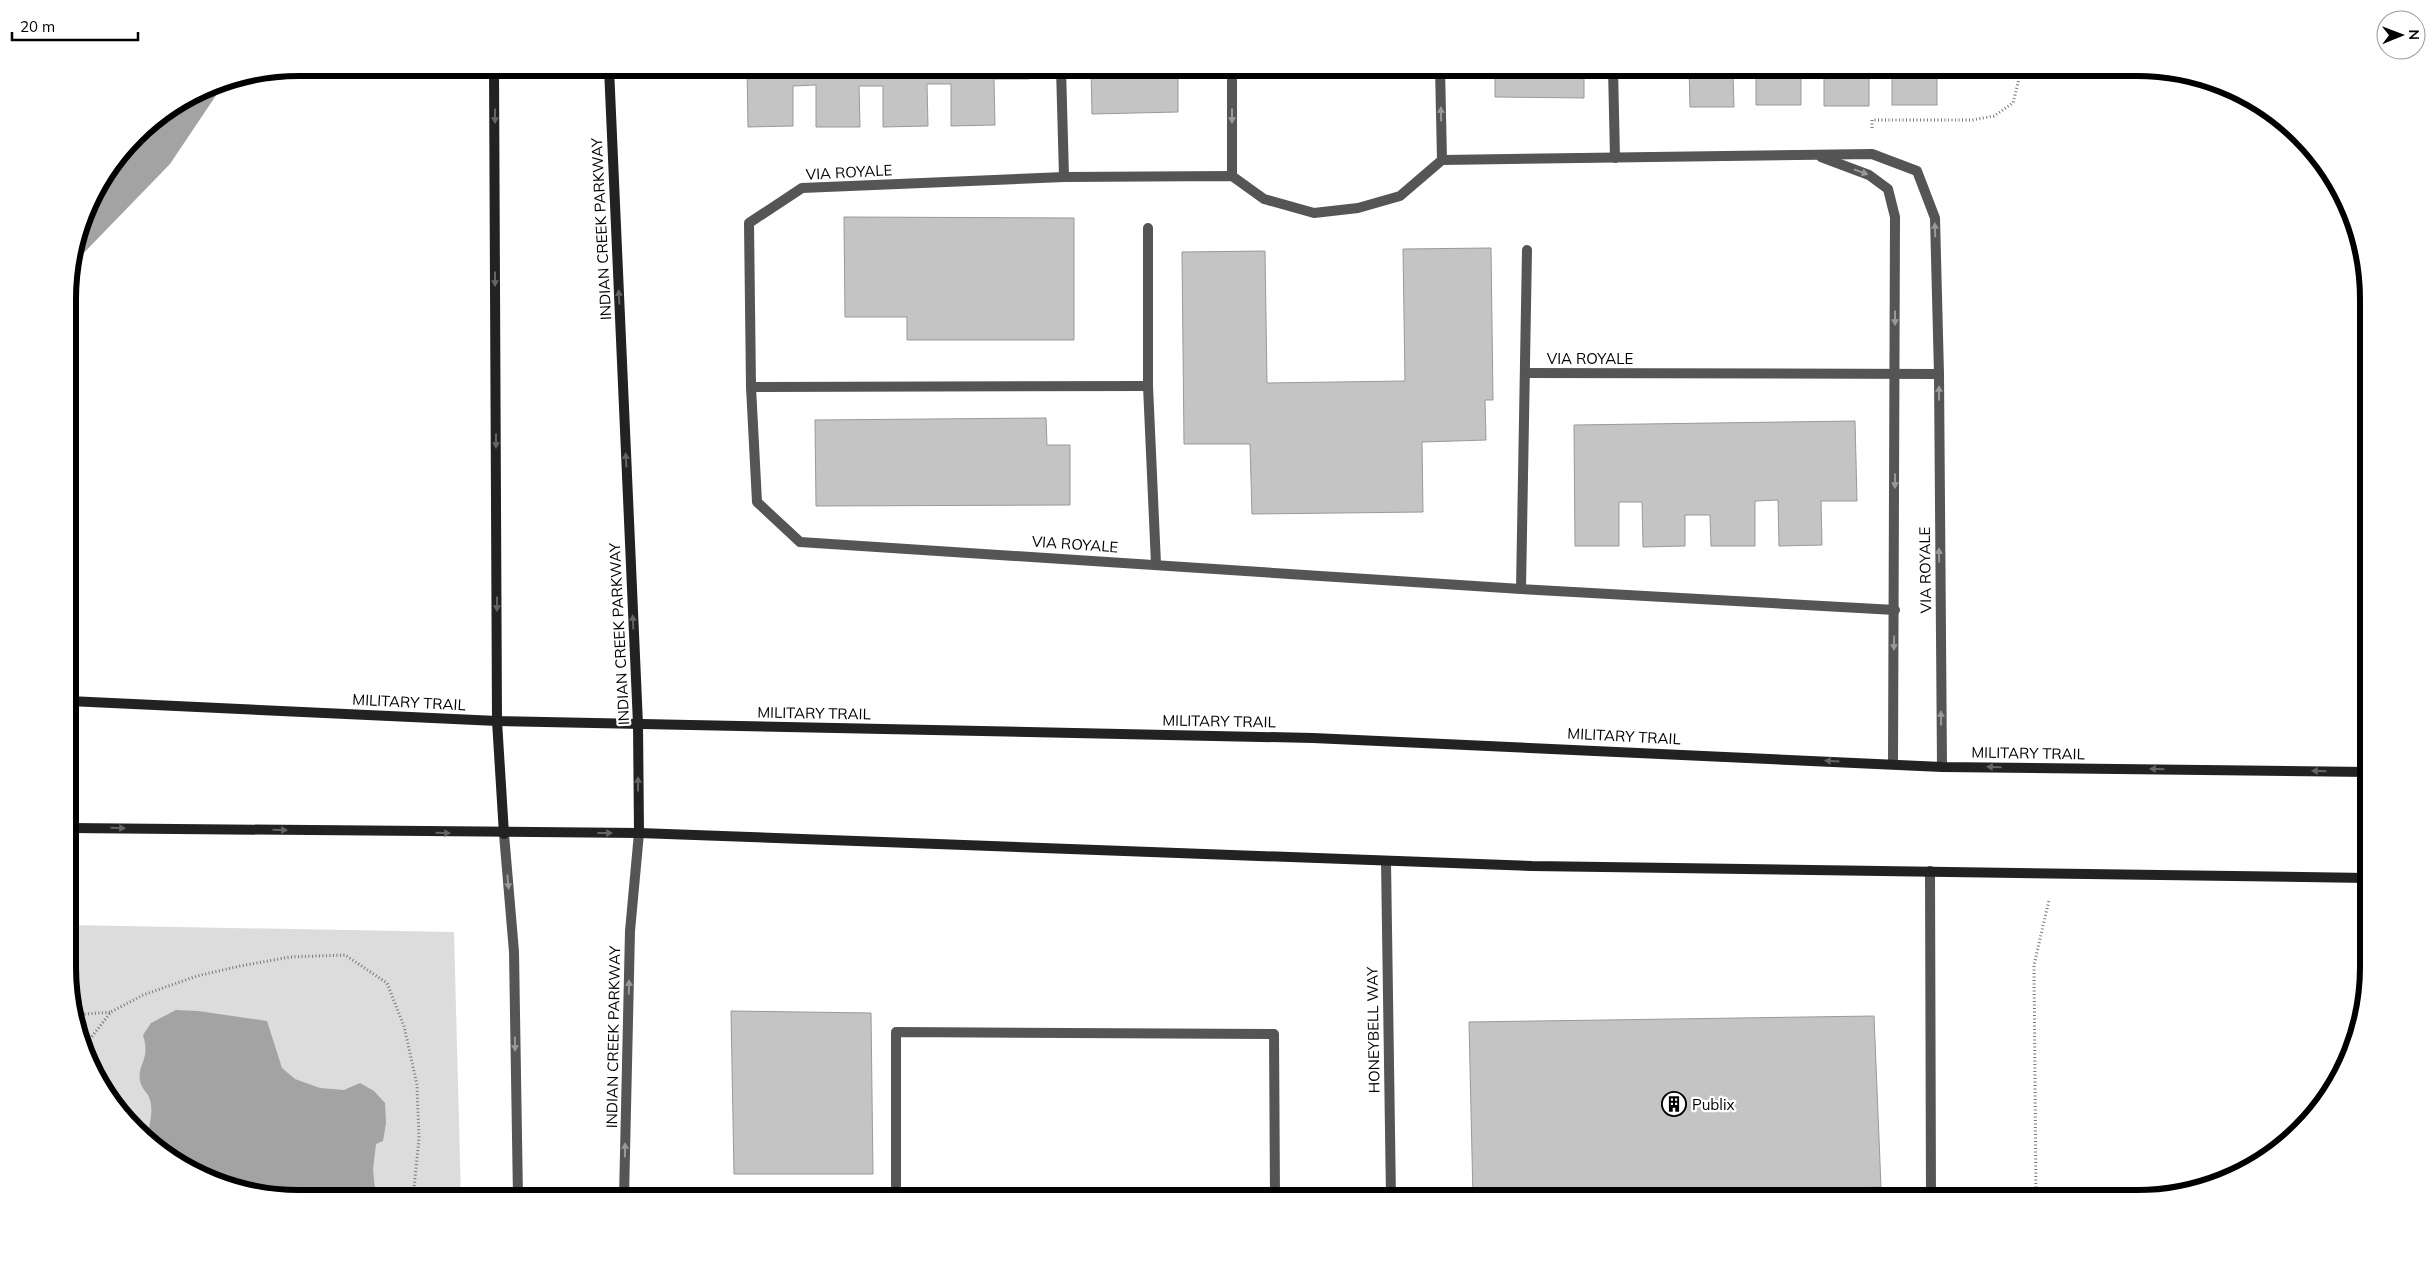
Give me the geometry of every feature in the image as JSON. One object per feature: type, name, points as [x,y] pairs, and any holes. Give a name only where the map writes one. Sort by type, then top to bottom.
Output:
[{"type":"main road","points":[[494,76],[497,721],[504,834]]},
{"type":"main road","name":"INDIAN CREEK PARKWAY","points":[[609,76],[638,724],[638,833]]},
{"type":"main road","name":"MILITARY TRAIL","points":[[76,700],[497,721],[1313,738],[1942,767],[2360,772]]},
{"type":"main road","points":[[76,828],[504,834],[638,833],[1532,866],[2360,878]]},
{"type":"street","points":[[1060,76],[1064,177]]},
{"type":"street","points":[[1232,76],[1232,176],[1264,199],[1314,213],[1358,208],[1400,196],[1442,160],[1440,76]]},
{"type":"street","points":[[1613,76],[1615,158]]},
{"type":"street","name":"VIA ROYALE","points":[[1442,160],[1872,154],[1917,171],[1935,218],[1939,374],[1942,767]]},
{"type":"street","name":"VIA ROYALE","points":[[1815,155],[1869,174],[1888,189],[1895,216],[1893,764]]},
{"type":"street","name":"VIA ROYALE","points":[[1232,176],[1064,177],[802,188],[749,223],[750,387],[758,502],[800,542],[1521,589],[1895,610]]},
{"type":"street","points":[[1148,228],[1148,386],[1156,564]]},
{"type":"street","name":"VIA ROYALE","points":[[1521,589],[1527,250]]},
{"type":"street","name":"VIA ROYALE","points":[[1526,373],[1939,374]]},
{"type":"street","points":[[750,387],[1148,386]]},
{"type":"street","name":"INDIAN CREEK PARKWAY","points":[[624,1190],[630,931],[638,833]]},
{"type":"street","points":[[504,834],[514,952],[518,1190]]},
{"type":"street","name":"HONEYBELL WAY","points":[[1386,861],[1391,1190]]},
{"type":"street","points":[[1930,871],[1931,1190]]},
{"type":"street","points":[[896,1190],[896,1032],[1274,1034],[1275,1190]]},
{"type":"path","points":[[1872,154],[1872,120],[1972,120],[1994,116],[2013,103],[2019,76]]},
{"type":"path","points":[[2036,1190],[2034,965],[2056,873]]},
{"type":"path","points":[[89,1041],[112,1012],[143,995],[196,976],[290,957],[344,955],[387,983],[404,1026],[417,1085],[419,1138],[415,1190]]},
{"type":"path","points":[[82,1014],[112,1012]]},
{"type":"shaded area","points":[[219,91],[170,164],[81,256],[88,227],[99,200],[122,163],[141,141],[163,122],[200,99]]},
{"type":"shaded area","points":[[76,925],[454,932],[461,1190],[299,1190],[270,1188],[227,1178],[200,1167],[163,1144],[141,1125],[122,1103],[99,1066],[84,1025],[78,996]]},
{"type":"shaded area","points":[[176,1010],[198,1011],[267,1021],[282,1068],[295,1079],[320,1088],[344,1090],[360,1083],[374,1091],[385,1103],[386,1123],[383,1141],[376,1144],[373,1170],[375,1190],[299,1190],[270,1188],[241,1182],[200,1167],[163,1144],[148,1131],[151,1120],[150,1099],[140,1081],[140,1069],[145,1056],[143,1035],[151,1023]]},
{"type":"building","points":[[747,76],[1029,76],[1029,79],[994,79],[995,125],[951,126],[951,84],[927,84],[928,126],[883,127],[883,86],[859,86],[860,127],[816,127],[816,85],[793,86],[793,126],[748,127]]},
{"type":"building","points":[[1091,76],[1178,76],[1178,112],[1092,114]]},
{"type":"building","points":[[1495,76],[1584,76],[1584,98],[1495,97]]},
{"type":"building","points":[[1689,76],[1733,76],[1734,107],[1690,107]]},
{"type":"building","points":[[1733,76],[1801,76],[1801,105],[1756,105],[1756,77]]},
{"type":"building","points":[[1824,76],[1869,76],[1869,106],[1824,106]]},
{"type":"building","points":[[1892,76],[1937,76],[1937,105],[1892,105]]},
{"type":"building","points":[[844,217],[1074,218],[1074,340],[907,340],[907,317],[845,317]]},
{"type":"building","points":[[1491,248],[1493,400],[1485,400],[1486,440],[1422,442],[1423,512],[1252,514],[1250,444],[1184,444],[1182,252],[1265,251],[1267,383],[1405,381],[1403,249]]},
{"type":"building","points":[[1046,418],[1047,445],[1070,445],[1070,505],[816,506],[815,420]]},
{"type":"building","points":[[1855,421],[1857,501],[1821,501],[1822,545],[1779,546],[1778,500],[1755,501],[1755,546],[1711,546],[1710,515],[1685,515],[1685,546],[1643,547],[1642,502],[1619,502],[1619,546],[1575,546],[1574,425]]},
{"type":"building","points":[[731,1011],[871,1013],[873,1174],[734,1174]]},
{"type":"building","name":"Publix","points":[[1874,1016],[1881,1187],[1853,1188],[1853,1190],[1473,1190],[1469,1022]]},
{"type":"place","name":"Publix","points":[[1674,1104]]}]
